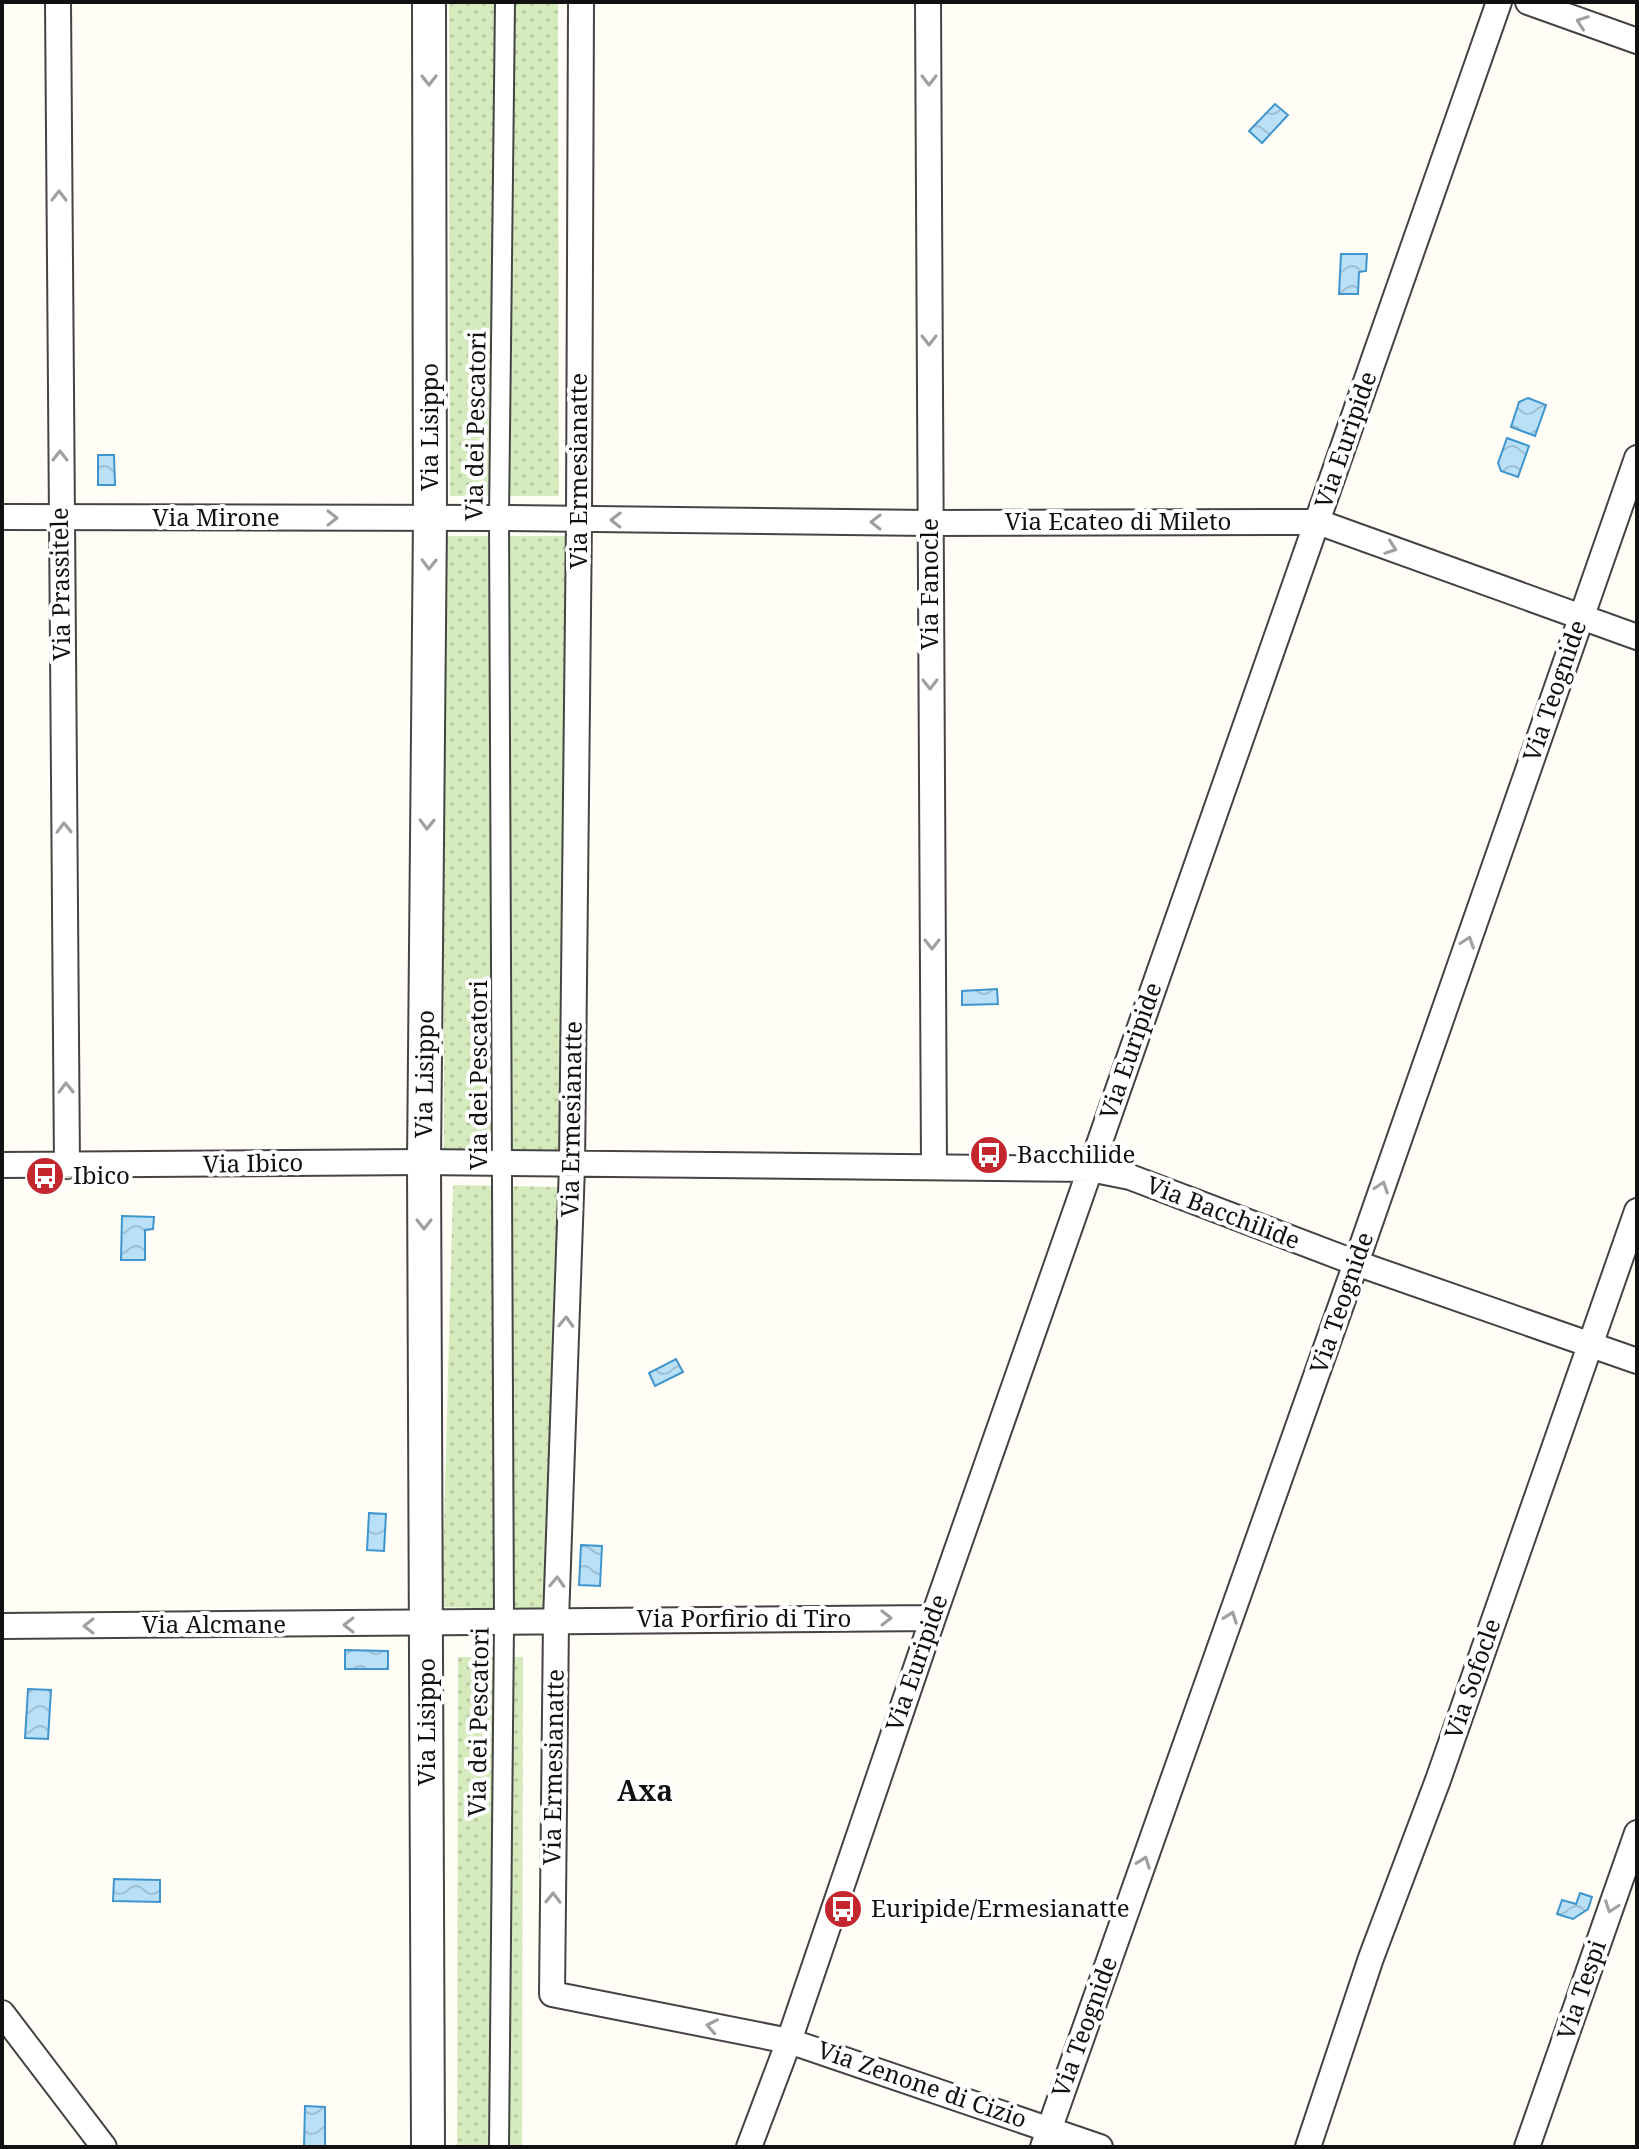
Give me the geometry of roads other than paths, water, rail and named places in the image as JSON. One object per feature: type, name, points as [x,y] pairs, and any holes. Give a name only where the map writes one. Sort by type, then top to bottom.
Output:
[{"type":"street","name":"Via Prassitele","points":[[58,2],[67,1166]]},
{"type":"street","name":"Via Lisippo","points":[[428,2147],[424,1162],[430,519],[429,2]]},
{"type":"street","name":"Via dei Pescatori","points":[[499,2147],[504,1624],[499,518],[505,2]]},
{"type":"street","name":"Via Ermesianatte","points":[[581,2],[572,1166],[556,1620],[552,1994],[789,2041]]},
{"type":"street","name":"Via Fanocle","points":[[928,2],[934,1167]]},
{"type":"street","name":"Via Euripide","points":[[749,2147],[789,2041],[933,1618],[1499,2]]},
{"type":"street","points":[[1528,2],[1637,41]]},
{"type":"street","name":"Via Teognide","points":[[1046,2138],[1637,458]]},
{"type":"street","name":"Via Mirone","points":[[2,517],[499,518]]},
{"type":"street","name":"Via Ecateo di Mileto","points":[[499,518],[929,523],[1318,522],[1637,637]]},
{"type":"street","name":"Via Ibico","points":[[2,1165],[424,1162],[503,1165]]},
{"type":"street","name":"Via Bacchilide","points":[[503,1165],[1090,1169],[1130,1177],[1356,1263],[1637,1361]]},
{"type":"street","name":"Via Sofocle","points":[[1308,2147],[1371,1958],[1438,1780],[1637,1211]]},
{"type":"street","name":"Via Porfirio di Tiro","points":[[504,1624],[556,1620],[933,1618]]},
{"type":"street","name":"Via Alcmane","points":[[2,1626],[504,1624]]},
{"type":"street","name":"Via Tespi","points":[[1527,2147],[1637,1833]]},
{"type":"street","points":[[2,2013],[104,2147]]},
{"type":"street","name":"Via Zenone di Cizio","points":[[789,2041],[1046,2138],[1100,2147]]},
{"type":"water","points":[[1275,104],[1288,115],[1262,143],[1249,131]]},
{"type":"water","points":[[1341,254],[1367,254],[1366,271],[1359,272],[1358,294],[1339,294]]},
{"type":"water","points":[[1528,398],[1546,405],[1535,436],[1511,427],[1519,402]]},
{"type":"water","points":[[1507,438],[1529,446],[1518,477],[1501,471],[1498,463]]},
{"type":"water","points":[[98,455],[114,455],[115,485],[98,485]]},
{"type":"water","points":[[997,989],[998,1004],[962,1005],[962,991]]},
{"type":"water","points":[[122,1216],[154,1217],[153,1229],[145,1230],[145,1260],[121,1260]]},
{"type":"water","points":[[676,1359],[683,1372],[655,1386],[649,1373]]},
{"type":"water","points":[[369,1513],[386,1514],[384,1551],[367,1550]]},
{"type":"water","points":[[581,1545],[602,1546],[600,1586],[579,1585]]},
{"type":"water","points":[[345,1650],[388,1651],[388,1669],[345,1669]]},
{"type":"water","points":[[28,1689],[51,1690],[48,1739],[25,1738]]},
{"type":"water","points":[[114,1879],[160,1880],[160,1902],[113,1901]]},
{"type":"water","points":[[1580,1893],[1592,1897],[1588,1909],[1573,1919],[1557,1914],[1562,1900],[1576,1904]]},
{"type":"water","points":[[305,2106],[325,2107],[325,2147],[304,2147]]},
{"type":"place","name":"Bacchilide","points":[[989,1155]]},
{"type":"place","name":"Ibico","points":[[45,1176]]},
{"type":"place","name":"Euripide/Ermesianatte","points":[[843,1909]]},
{"type":"district","name":"Axa","points":[[645,1791]]}]
